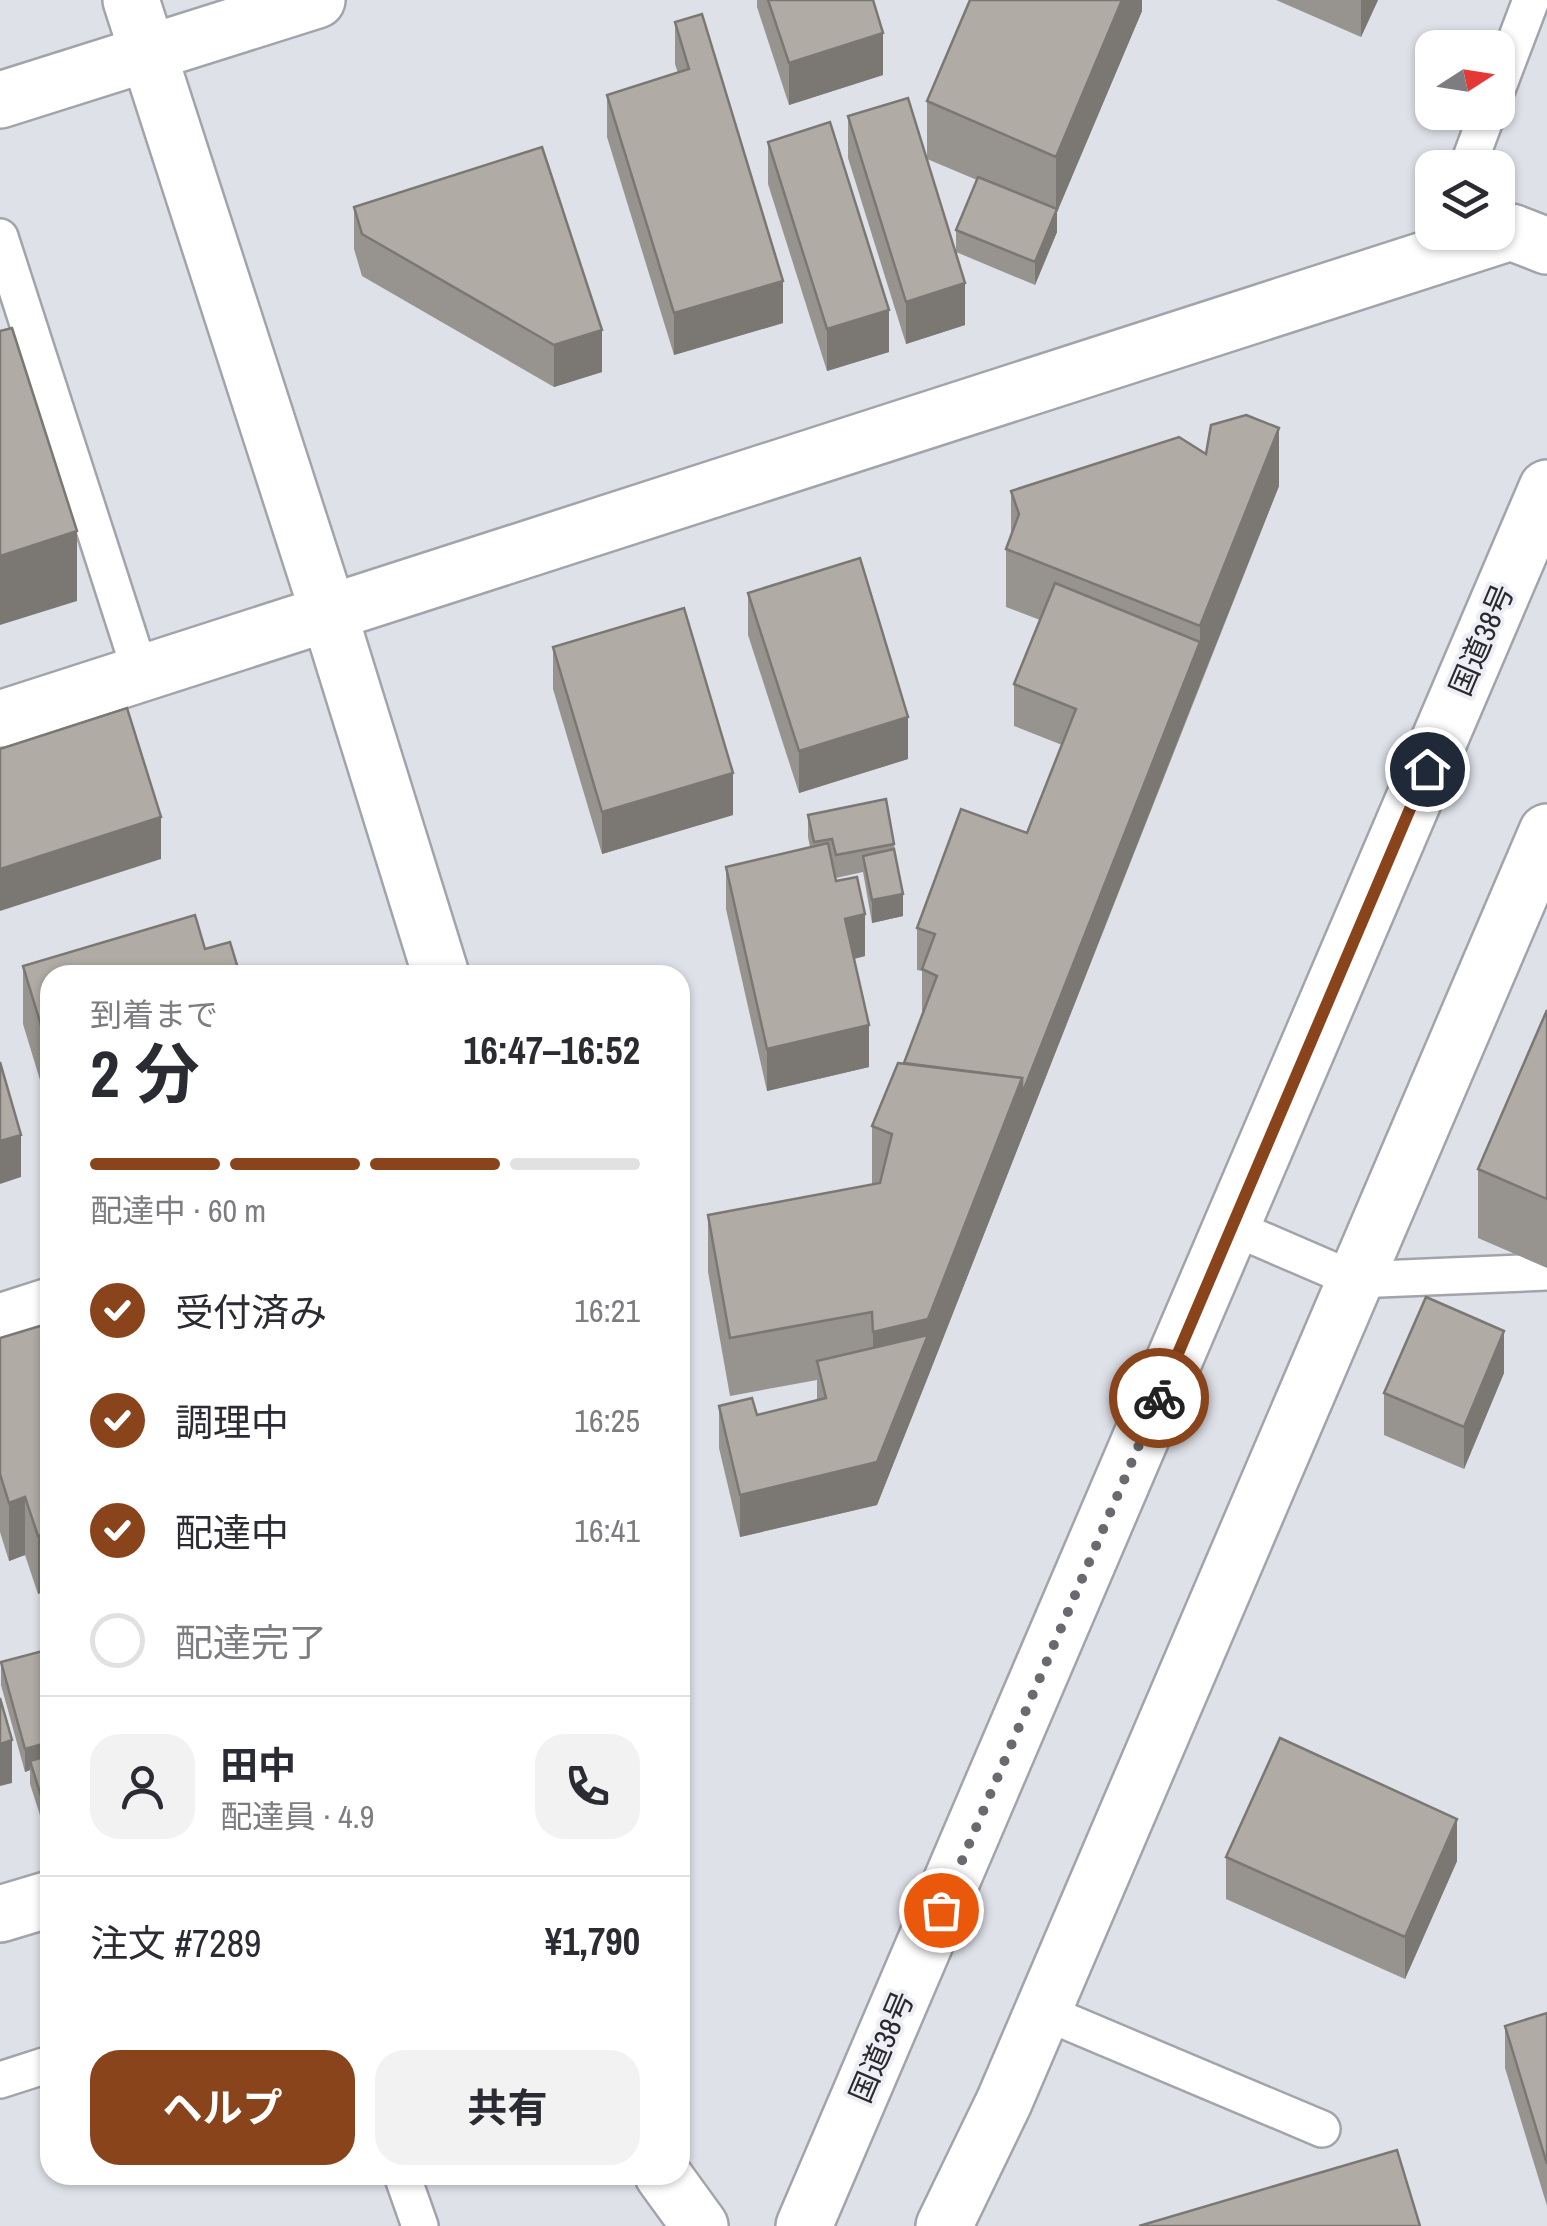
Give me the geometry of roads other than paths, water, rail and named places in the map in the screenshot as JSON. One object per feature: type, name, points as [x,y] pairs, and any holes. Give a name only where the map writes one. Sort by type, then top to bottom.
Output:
[{"type":"main road","points":[[131,0],[330,614],[438,965]]},
{"type":"main road","points":[[0,100],[317,0]]},
{"type":"main road","points":[[1515,234],[1547,246]]},
{"type":"main road","points":[[0,719],[330,614],[1422,250]]},
{"type":"main road","name":"国道38号","points":[[804,2226],[1547,488]]},
{"type":"main road","points":[[944,2226],[1004,2102],[1547,832]]},
{"type":"main road","points":[[0,1322],[40,1309]]},
{"type":"main road","points":[[0,1914],[40,1902]]},
{"type":"main road","points":[[670,2185],[700,2226]]},
{"type":"lane","points":[[1515,42],[1531,0]]},
{"type":"lane","points":[[0,237],[141,674]]},
{"type":"lane","points":[[1232,1226],[1355,1280],[1547,1272]]},
{"type":"lane","points":[[1042,2011],[1322,2128]]},
{"type":"lane","points":[[0,2080],[40,2067]]},
{"type":"lane","points":[[406,2185],[420,2226]]}]
